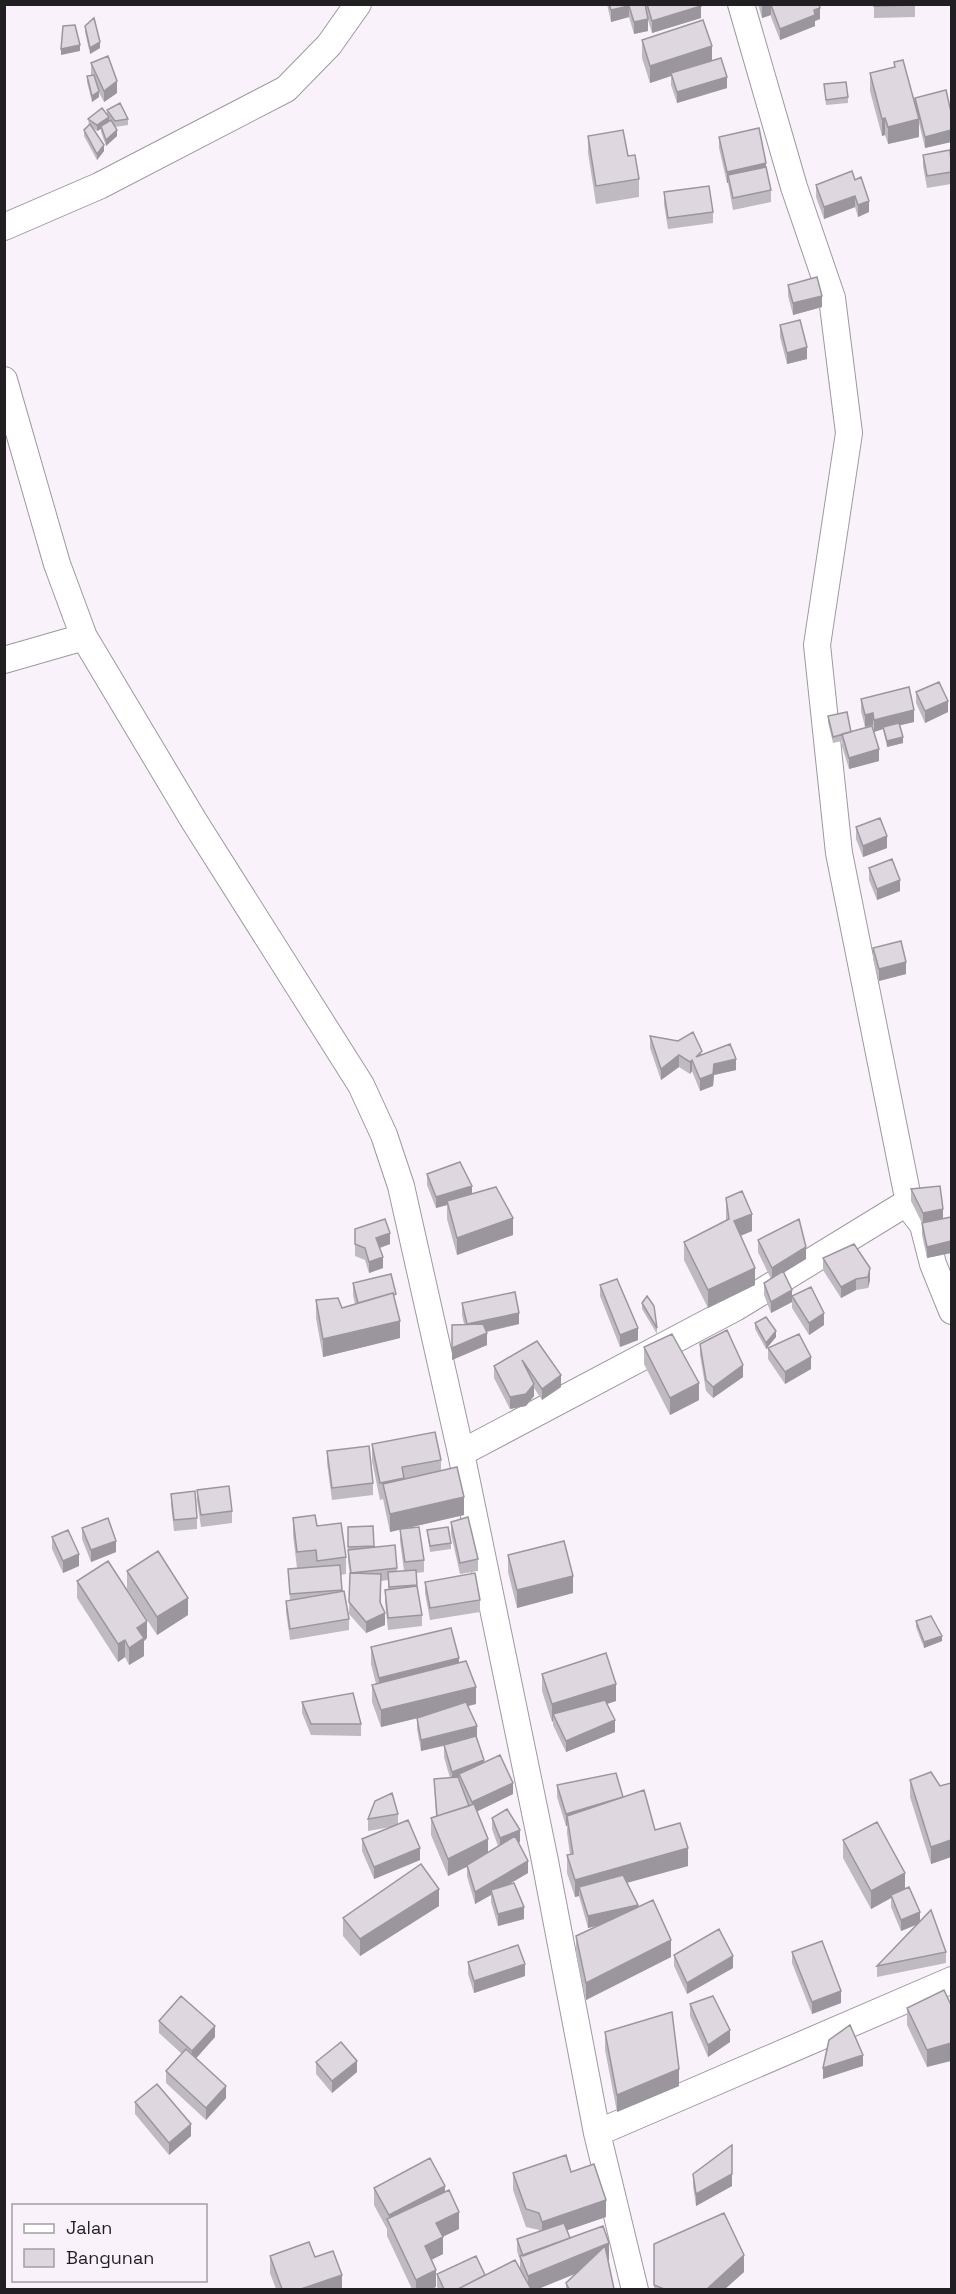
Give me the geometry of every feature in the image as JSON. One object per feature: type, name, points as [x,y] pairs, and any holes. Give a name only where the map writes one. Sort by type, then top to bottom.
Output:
[{"type":"street","points":[[4,226],[99,186],[286,88],[329,45],[358,4]]},
{"type":"street","points":[[741,4],[794,187],[832,298],[849,433],[817,645],[839,853],[910,1208],[923,1225],[933,1264],[951,1311]]},
{"type":"street","points":[[4,380],[57,564],[84,637],[194,821],[361,1085],[384,1135],[401,1186],[461,1453],[546,1861],[597,2133],[635,2289]]},
{"type":"street","points":[[4,660],[84,637]]},
{"type":"street","points":[[461,1453],[735,1308],[900,1207],[910,1208]]},
{"type":"street","points":[[597,2133],[951,1980]]},
{"type":"building","points":[[609,4],[645,4],[648,19],[634,22],[629,6],[611,10]]},
{"type":"building","points":[[647,4],[700,4],[701,6],[652,21]]},
{"type":"building","points":[[819,4],[820,8],[814,10],[815,15],[780,29],[771,5]]},
{"type":"building","points":[[874,4],[915,4],[915,5],[874,6]]},
{"type":"building","points":[[94,18],[100,42],[90,48],[85,26]]},
{"type":"building","points":[[703,20],[712,46],[650,66],[642,40]]},
{"type":"building","points":[[75,25],[80,45],[61,49],[63,26]]},
{"type":"building","points":[[108,56],[117,81],[104,91],[91,63]]},
{"type":"building","points":[[721,58],[727,77],[677,92],[671,73]]},
{"type":"building","points":[[903,60],[919,119],[888,127],[885,118],[882,119],[870,73],[895,67],[894,62]]},
{"type":"building","points":[[94,75],[99,91],[92,96],[87,76]]},
{"type":"building","points":[[846,82],[848,97],[826,100],[824,84]]},
{"type":"building","points":[[946,90],[951,112],[951,130],[925,137],[915,98]]},
{"type":"building","points":[[120,103],[128,119],[115,121],[107,110]]},
{"type":"building","points":[[102,108],[109,117],[97,125],[88,119]]},
{"type":"building","points":[[111,120],[117,130],[106,140],[101,126]]},
{"type":"building","points":[[90,124],[104,145],[97,154],[84,130]]},
{"type":"building","points":[[759,128],[766,163],[727,172],[719,137]]},
{"type":"building","points":[[623,130],[628,156],[635,155],[639,179],[596,186],[588,136]]},
{"type":"building","points":[[950,150],[951,172],[927,176],[923,155]]},
{"type":"building","points":[[766,167],[771,190],[733,198],[728,175]]},
{"type":"building","points":[[852,171],[855,180],[861,177],[869,201],[858,205],[855,196],[824,207],[816,185]]},
{"type":"building","points":[[709,186],[713,212],[668,218],[664,192]]},
{"type":"building","points":[[817,277],[822,296],[793,303],[788,285]]},
{"type":"building","points":[[800,320],[807,347],[787,353],[780,325]]},
{"type":"building","points":[[939,682],[948,701],[925,711],[916,692]]},
{"type":"building","points":[[909,687],[914,710],[874,720],[873,713],[865,715],[861,699]]},
{"type":"building","points":[[847,712],[851,732],[833,737],[828,716]]},
{"type":"building","points":[[899,723],[903,737],[887,741],[883,727]]},
{"type":"building","points":[[872,726],[879,749],[849,758],[842,734]]},
{"type":"building","points":[[880,818],[887,836],[863,846],[856,827]]},
{"type":"building","points":[[892,859],[900,880],[877,889],[869,868]]},
{"type":"building","points":[[901,941],[906,962],[879,969],[873,948]]},
{"type":"building","points":[[693,1032],[702,1051],[696,1057],[730,1044],[736,1059],[714,1064],[713,1074],[700,1079],[692,1060],[690,1062],[679,1055],[661,1069],[650,1036],[678,1041]]},
{"type":"building","points":[[460,1162],[472,1186],[436,1197],[427,1174]]},
{"type":"building","points":[[940,1186],[943,1209],[923,1213],[911,1189]]},
{"type":"building","points":[[496,1187],[513,1218],[457,1238],[447,1201]]},
{"type":"building","points":[[742,1191],[752,1214],[734,1221],[755,1268],[708,1290],[684,1242],[729,1219],[726,1198]]},
{"type":"building","points":[[951,1217],[951,1241],[927,1247],[922,1223]]},
{"type":"building","points":[[385,1219],[390,1233],[376,1238],[383,1257],[369,1262],[365,1248],[355,1244],[355,1229]]},
{"type":"building","points":[[799,1219],[806,1247],[772,1268],[758,1240]]},
{"type":"building","points":[[854,1244],[870,1268],[868,1277],[856,1279],[841,1287],[823,1258]]},
{"type":"building","points":[[783,1271],[792,1290],[771,1302],[764,1283]]},
{"type":"building","points":[[391,1274],[396,1294],[358,1303],[353,1283]]},
{"type":"building","points":[[617,1279],[638,1328],[620,1335],[600,1285]]},
{"type":"building","points":[[811,1287],[824,1313],[809,1323],[792,1296]]},
{"type":"building","points":[[515,1292],[519,1313],[467,1324],[462,1303]]},
{"type":"building","points":[[393,1293],[400,1321],[323,1339],[316,1300],[338,1298],[342,1308]]},
{"type":"building","points":[[647,1296],[654,1306],[657,1328],[642,1303]]},
{"type":"building","points":[[766,1317],[776,1331],[766,1343],[755,1323]]},
{"type":"building","points":[[483,1324],[487,1333],[452,1348],[452,1325]]},
{"type":"building","points":[[727,1330],[743,1365],[713,1387],[706,1380],[700,1344]]},
{"type":"building","points":[[672,1334],[699,1383],[670,1398],[644,1347]]},
{"type":"building","points":[[799,1334],[811,1357],[785,1372],[768,1348]]},
{"type":"building","points":[[537,1341],[561,1375],[542,1389],[522,1360],[534,1384],[526,1394],[510,1397],[494,1366]]},
{"type":"building","points":[[435,1432],[441,1460],[402,1467],[404,1478],[380,1483],[372,1444]]},
{"type":"building","points":[[369,1446],[373,1483],[332,1488],[327,1451]]},
{"type":"building","points":[[457,1467],[464,1497],[390,1514],[383,1484]]},
{"type":"building","points":[[229,1486],[232,1511],[201,1515],[197,1490]]},
{"type":"building","points":[[195,1491],[197,1518],[174,1520],[171,1494]]},
{"type":"building","points":[[315,1515],[317,1526],[341,1523],[346,1557],[317,1561],[316,1550],[297,1552],[293,1518]]},
{"type":"building","points":[[468,1517],[478,1559],[460,1563],[451,1522]]},
{"type":"building","points":[[108,1518],[116,1541],[91,1550],[82,1528]]},
{"type":"building","points":[[373,1526],[374,1546],[348,1547],[348,1527]]},
{"type":"building","points":[[419,1527],[424,1560],[405,1562],[400,1529]]},
{"type":"building","points":[[448,1527],[451,1543],[430,1546],[427,1530]]},
{"type":"building","points":[[68,1530],[79,1554],[63,1561],[52,1537]]},
{"type":"building","points":[[564,1541],[573,1576],[517,1590],[508,1555]]},
{"type":"building","points":[[395,1545],[397,1568],[351,1573],[348,1550]]},
{"type":"building","points":[[158,1551],[188,1598],[157,1617],[127,1571]]},
{"type":"building","points":[[108,1561],[147,1621],[137,1628],[144,1638],[129,1648],[125,1640],[118,1644],[77,1581]]},
{"type":"building","points":[[340,1565],[342,1590],[290,1594],[288,1569]]},
{"type":"building","points":[[416,1570],[417,1585],[389,1587],[388,1572]]},
{"type":"building","points":[[350,1573],[381,1574],[380,1602],[385,1613],[366,1622],[349,1602]]},
{"type":"building","points":[[475,1573],[480,1600],[430,1608],[425,1582]]},
{"type":"building","points":[[417,1586],[422,1615],[388,1618],[385,1590]]},
{"type":"building","points":[[344,1591],[349,1619],[290,1629],[286,1601]]},
{"type":"building","points":[[931,1616],[942,1636],[924,1642],[916,1621]]},
{"type":"building","points":[[451,1628],[459,1658],[379,1678],[371,1647]]},
{"type":"building","points":[[606,1653],[616,1684],[552,1704],[542,1674]]},
{"type":"building","points":[[466,1661],[476,1687],[381,1710],[372,1685]]},
{"type":"building","points":[[353,1693],[361,1724],[311,1724],[302,1702]]},
{"type":"building","points":[[605,1700],[615,1720],[566,1741],[553,1714]]},
{"type":"building","points":[[466,1702],[477,1726],[421,1740],[417,1718]]},
{"type":"building","points":[[476,1736],[484,1760],[452,1772],[444,1745]]},
{"type":"building","points":[[500,1755],[513,1783],[472,1802],[459,1774]]},
{"type":"building","points":[[931,1772],[940,1786],[951,1783],[951,1840],[931,1847],[910,1780]]},
{"type":"building","points":[[616,1773],[623,1797],[566,1814],[557,1785]]},
{"type":"building","points":[[458,1777],[469,1806],[437,1816],[434,1779]]},
{"type":"building","points":[[644,1790],[655,1830],[680,1823],[688,1848],[575,1880],[567,1855],[573,1854],[567,1816]]},
{"type":"building","points":[[392,1793],[398,1814],[368,1819],[375,1801]]},
{"type":"building","points":[[474,1804],[488,1839],[448,1859],[431,1818]]},
{"type":"building","points":[[507,1809],[520,1830],[500,1838],[492,1818]]},
{"type":"building","points":[[408,1820],[420,1848],[374,1867],[362,1839]]},
{"type":"building","points":[[877,1822],[905,1873],[871,1891],[843,1840]]},
{"type":"building","points":[[515,1836],[528,1861],[475,1892],[467,1865]]},
{"type":"building","points":[[421,1864],[439,1889],[360,1939],[343,1918]]},
{"type":"building","points":[[623,1875],[638,1905],[588,1916],[579,1887]]},
{"type":"building","points":[[514,1883],[524,1907],[498,1914],[491,1890]]},
{"type":"building","points":[[909,1887],[920,1912],[901,1920],[891,1895]]},
{"type":"building","points":[[653,1900],[671,1940],[586,1983],[576,1936]]},
{"type":"building","points":[[931,1910],[946,1952],[877,1966]]},
{"type":"building","points":[[719,1929],[733,1956],[687,1983],[674,1955]]},
{"type":"building","points":[[822,1941],[841,1991],[812,2002],[792,1952]]},
{"type":"building","points":[[518,1945],[525,1964],[474,1981],[468,1962]]},
{"type":"building","points":[[944,1990],[951,2005],[951,2043],[927,2050],[907,2008]]},
{"type":"building","points":[[181,1996],[215,2026],[192,2051],[159,2021]]},
{"type":"building","points":[[713,1996],[730,2030],[708,2045],[690,2004]]},
{"type":"building","points":[[672,2012],[679,2069],[617,2095],[605,2032]]},
{"type":"building","points":[[850,2025],[863,2055],[823,2068],[829,2040]]},
{"type":"building","points":[[341,2042],[357,2061],[332,2081],[316,2062]]},
{"type":"building","points":[[186,2049],[226,2086],[206,2108],[166,2071]]},
{"type":"building","points":[[157,2084],[191,2124],[169,2143],[135,2102]]},
{"type":"building","points":[[732,2145],[732,2174],[696,2194],[693,2174]]},
{"type":"building","points":[[566,2155],[571,2172],[594,2164],[606,2200],[542,2222],[539,2213],[526,2209],[513,2173]]},
{"type":"building","points":[[430,2158],[445,2186],[389,2215],[374,2188]]},
{"type":"building","points":[[449,2190],[459,2212],[436,2223],[443,2237],[425,2246],[436,2270],[416,2280],[387,2219]]},
{"type":"building","points":[[724,2213],[744,2255],[707,2289],[664,2289],[654,2285],[654,2244]]},
{"type":"building","points":[[564,2223],[570,2238],[523,2256],[517,2239]]},
{"type":"building","points":[[603,2226],[609,2243],[528,2276],[520,2256]]},
{"type":"building","points":[[309,2242],[315,2257],[333,2251],[342,2275],[301,2289],[282,2289],[270,2256]]},
{"type":"building","points":[[605,2246],[614,2289],[569,2289],[566,2283]]},
{"type":"building","points":[[476,2256],[485,2275],[458,2289],[444,2289],[437,2274]]},
{"type":"building","points":[[515,2260],[531,2289],[458,2289]]}]
